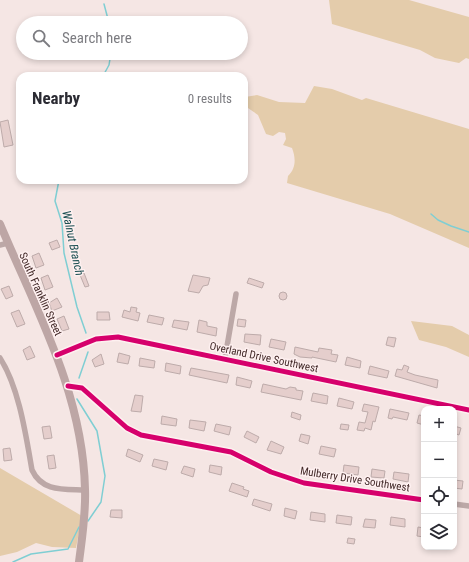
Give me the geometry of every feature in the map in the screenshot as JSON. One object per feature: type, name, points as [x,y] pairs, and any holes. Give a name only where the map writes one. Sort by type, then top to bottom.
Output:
[{"type":"main road","name":"South Franklin Street","points":[[0,224],[4,244],[57,355],[68,386],[78,424],[85,490],[84,521],[79,562]]},
{"type":"street","points":[[225,358],[236,294]]},
{"type":"street","name":"Overland Drive Southwest","points":[[57,355],[96,339],[118,337],[225,358],[469,410]]},
{"type":"street","points":[[0,358],[9,374],[23,422],[32,470],[35,477],[44,485],[56,489],[85,490]]},
{"type":"street","name":"Mulberry Drive Southwest","points":[[68,386],[82,388],[127,428],[141,435],[230,452],[271,472],[304,483],[421,500]]},
{"type":"street","points":[[457,504],[469,506]]},
{"type":"shaded area","points":[[329,0],[409,0],[469,17],[469,59],[466,58],[459,63],[435,58],[420,50],[332,24]]},
{"type":"shaded area","points":[[314,86],[332,89],[362,100],[366,98],[469,129],[469,248],[390,214],[287,183],[288,176],[294,167],[295,159],[292,148],[283,145],[286,139],[285,133],[279,132],[273,136],[266,134],[258,115],[248,108],[248,96],[257,95],[279,102],[305,103]]},
{"type":"shaded area","points":[[411,321],[452,326],[469,335],[469,357],[446,347],[419,340]]},
{"type":"shaded area","points":[[0,468],[82,516],[76,548],[52,547],[36,543],[17,552],[0,556]]},
{"type":"building","points":[[8,120],[13,145],[4,147],[0,122]]},
{"type":"building","points":[[57,240],[60,247],[52,250],[49,243]]},
{"type":"building","points":[[39,253],[44,265],[36,268],[32,256]]},
{"type":"building","points":[[84,273],[89,286],[85,287],[80,275]]},
{"type":"building","points":[[48,275],[53,287],[45,290],[41,278]]},
{"type":"building","points":[[193,275],[210,278],[208,285],[203,286],[199,293],[188,291]]},
{"type":"building","points":[[249,278],[264,283],[262,288],[247,283]]},
{"type":"building","points":[[9,286],[13,296],[6,299],[1,289]]},
{"type":"building","points":[[281,292],[285,292],[287,296],[285,300],[281,300],[279,298],[279,294]]},
{"type":"building","points":[[57,298],[62,307],[52,311],[49,303]]},
{"type":"building","points":[[131,307],[137,308],[136,312],[140,313],[138,321],[122,317],[124,310],[130,312]]},
{"type":"building","points":[[19,310],[25,324],[17,327],[11,313]]},
{"type":"building","points":[[97,312],[109,312],[110,320],[97,320]]},
{"type":"building","points":[[149,315],[164,318],[162,325],[147,322]]},
{"type":"building","points":[[64,316],[69,329],[62,331],[57,319]]},
{"type":"building","points":[[238,319],[246,320],[245,327],[237,326]]},
{"type":"building","points":[[174,320],[189,322],[187,330],[172,327]]},
{"type":"building","points":[[199,320],[207,322],[207,326],[217,328],[216,336],[197,332]]},
{"type":"building","points":[[245,334],[261,335],[260,345],[244,342]]},
{"type":"building","points":[[388,337],[396,338],[394,347],[386,345]]},
{"type":"building","points":[[271,339],[286,342],[284,350],[269,347]]},
{"type":"building","points":[[30,346],[35,357],[27,360],[23,350]]},
{"type":"building","points":[[295,347],[318,352],[319,348],[332,350],[331,354],[338,355],[336,362],[312,357],[300,357],[294,354]]},
{"type":"building","points":[[119,353],[130,356],[128,364],[117,362]]},
{"type":"building","points":[[101,354],[104,364],[95,367],[92,360]]},
{"type":"building","points":[[347,357],[361,361],[360,368],[345,365]]},
{"type":"building","points":[[140,358],[155,361],[154,368],[139,366]]},
{"type":"building","points":[[166,363],[181,366],[180,374],[165,371]]},
{"type":"building","points":[[404,365],[409,367],[407,372],[438,380],[437,388],[395,376],[397,369],[402,370]]},
{"type":"building","points":[[370,366],[389,371],[387,378],[368,374]]},
{"type":"building","points":[[191,368],[229,375],[227,383],[189,375]]},
{"type":"building","points":[[237,377],[252,381],[250,388],[236,385]]},
{"type":"building","points":[[263,384],[286,389],[290,387],[296,388],[296,390],[303,391],[301,400],[261,392]]},
{"type":"building","points":[[313,393],[328,396],[327,404],[311,401]]},
{"type":"building","points":[[135,395],[143,396],[141,412],[131,411]]},
{"type":"building","points":[[339,398],[354,402],[352,409],[337,406]]},
{"type":"building","points":[[364,404],[379,407],[371,430],[365,428],[364,431],[357,430],[359,422],[365,423],[368,412],[362,411]]},
{"type":"building","points":[[390,409],[409,413],[407,420],[393,417],[392,419],[388,418]]},
{"type":"building","points":[[292,412],[301,415],[300,420],[291,417]]},
{"type":"building","points":[[419,415],[421,415],[421,424],[417,423]]},
{"type":"building","points":[[162,416],[177,419],[176,426],[161,424]]},
{"type":"building","points":[[190,420],[206,422],[204,431],[189,428]]},
{"type":"building","points":[[216,424],[231,427],[229,435],[214,431]]},
{"type":"building","points":[[341,424],[349,425],[348,430],[340,429]]},
{"type":"building","points":[[50,426],[52,438],[44,439],[42,427]]},
{"type":"building","points":[[457,427],[461,428],[459,435],[457,434]]},
{"type":"building","points":[[247,431],[259,437],[256,443],[244,437]]},
{"type":"building","points":[[301,434],[310,436],[308,444],[299,441]]},
{"type":"building","points":[[271,441],[284,447],[281,454],[267,450]]},
{"type":"building","points":[[321,446],[336,449],[334,457],[319,454]]},
{"type":"building","points":[[10,448],[12,460],[4,461],[3,449]]},
{"type":"building","points":[[128,449],[143,455],[140,462],[126,456]]},
{"type":"building","points":[[54,455],[56,468],[49,469],[47,456]]},
{"type":"building","points":[[154,459],[168,462],[166,470],[152,466]]},
{"type":"building","points":[[210,465],[222,467],[221,475],[209,472]]},
{"type":"building","points":[[344,465],[359,467],[358,475],[343,473]]},
{"type":"building","points":[[184,466],[195,469],[193,477],[181,473]]},
{"type":"building","points":[[372,469],[385,471],[384,478],[371,477]]},
{"type":"building","points":[[394,472],[409,474],[408,482],[393,479]]},
{"type":"building","points":[[457,480],[463,481],[462,489],[457,488]]},
{"type":"building","points":[[232,483],[244,487],[243,489],[249,491],[247,497],[229,491]]},
{"type":"building","points":[[254,499],[272,504],[270,511],[252,505]]},
{"type":"building","points":[[285,508],[297,511],[295,519],[284,516]]},
{"type":"building","points":[[111,510],[122,510],[122,518],[110,517]]},
{"type":"building","points":[[311,512],[325,514],[325,522],[310,520]]},
{"type":"building","points":[[337,515],[352,517],[351,525],[336,523]]},
{"type":"building","points":[[391,517],[405,519],[405,527],[390,525]]},
{"type":"building","points":[[365,519],[376,520],[375,528],[363,527]]},
{"type":"building","points":[[418,527],[421,528],[421,537],[417,536]]},
{"type":"building","points":[[348,538],[355,539],[354,544],[347,543]]},
{"type":"waterway","name":"Walnut Branch","points":[[104,4],[107,16]]},
{"type":"waterway","name":"Walnut Branch","points":[[105,72],[110,60]]},
{"type":"waterway","name":"Walnut Branch","points":[[58,184],[55,201],[62,223],[64,253],[77,307],[86,333]]},
{"type":"waterway","points":[[431,214],[438,220],[469,232]]},
{"type":"waterway","name":"Walnut Branch","points":[[79,378],[88,352]]},
{"type":"waterway","name":"Walnut Branch","points":[[77,399],[97,431],[105,476],[101,502],[88,521]]},
{"type":"waterway","name":"Walnut Branch","points":[[13,562],[31,554],[68,549],[79,527]]},
{"type":"cycle path","points":[[57,355],[96,339],[118,337],[469,410]]},
{"type":"cycle path","points":[[68,386],[82,388],[127,428],[141,435],[231,452],[271,472],[304,483],[421,500]]}]
